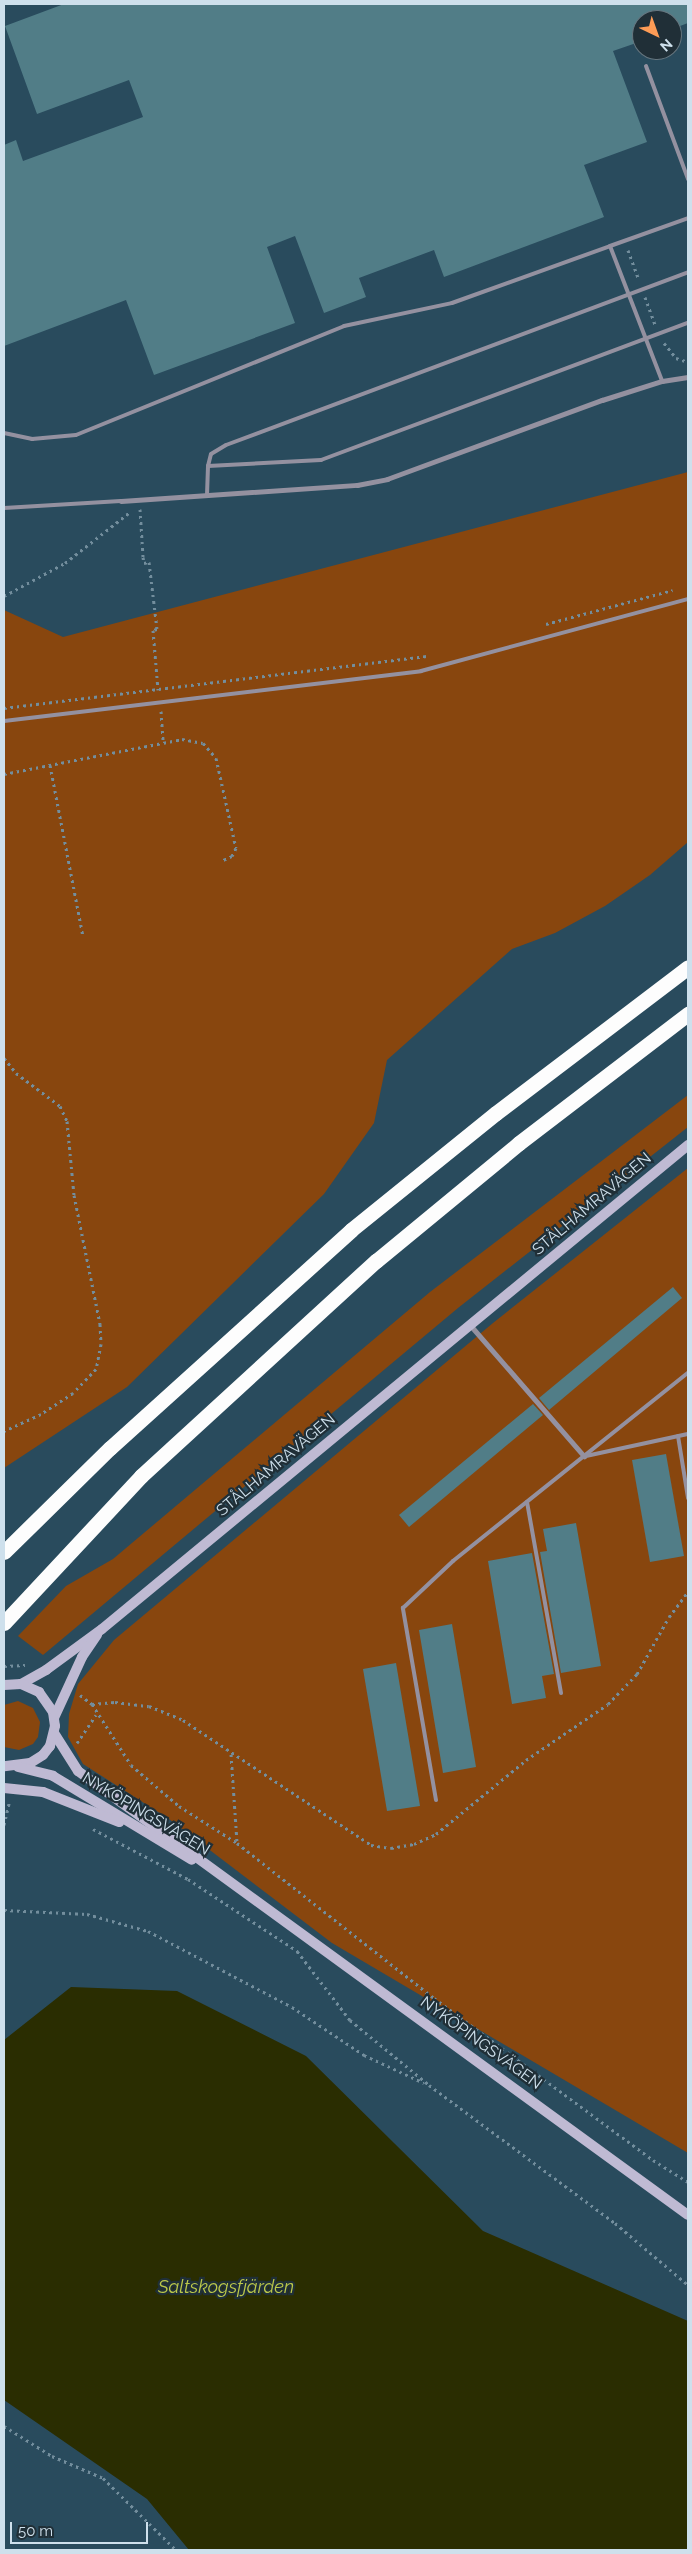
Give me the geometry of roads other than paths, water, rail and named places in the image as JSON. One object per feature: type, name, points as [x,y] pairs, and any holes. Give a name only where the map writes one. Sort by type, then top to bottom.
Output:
[{"type":"highway","points":[[4,1552],[110,1448],[351,1230],[496,1112],[688,967]]},
{"type":"highway","points":[[4,1623],[141,1476],[376,1261],[519,1143],[688,1014]]},
{"type":"main road","name":"STÅLHAMRAVÄGEN","points":[[21,1684],[46,1670],[102,1629],[688,1145]]},
{"type":"main road","name":"STÅLHAMRAVÄGEN","points":[[54,1718],[82,1657],[102,1629]]},
{"type":"main road","points":[[5,1684],[21,1684],[39,1692],[48,1701],[54,1718],[54,1733],[43,1755],[18,1767]]},
{"type":"main road","name":"NYKÖPINGSVÄGEN","points":[[54,1733],[78,1771],[255,1897],[688,2216]]},
{"type":"main road","name":"NYKÖPINGSVÄGEN","points":[[4,1766],[18,1767],[53,1776],[255,1897]]},
{"type":"main road","points":[[4,1788],[43,1792],[150,1834]]},
{"type":"street","points":[[121,500],[145,500],[357,485],[387,479],[662,381],[688,377]]},
{"type":"street","points":[[470,1325],[584,1456]]},
{"type":"lane","points":[[646,66],[688,179]]},
{"type":"lane","points":[[4,432],[32,439],[76,435],[344,326],[452,302],[688,218]]},
{"type":"lane","points":[[610,246],[662,381]]},
{"type":"lane","points":[[207,495],[208,466],[211,454],[226,445],[688,272]]},
{"type":"lane","points":[[208,466],[321,460],[688,323]]},
{"type":"lane","points":[[4,508],[121,500]]},
{"type":"lane","points":[[4,721],[421,671],[688,599]]},
{"type":"lane","points":[[436,1800],[404,1608],[453,1561],[688,1373]]},
{"type":"lane","points":[[584,1456],[688,1434]]},
{"type":"lane","points":[[678,1436],[688,1498]]},
{"type":"lane","points":[[527,1502],[561,1693]]},
{"type":"water","name":"Saltskogsfjärden","points":[[71,1987],[177,1991],[306,2056],[483,2231],[688,2321],[688,2550],[189,2550],[147,2499],[4,2400],[4,2040]]}]
